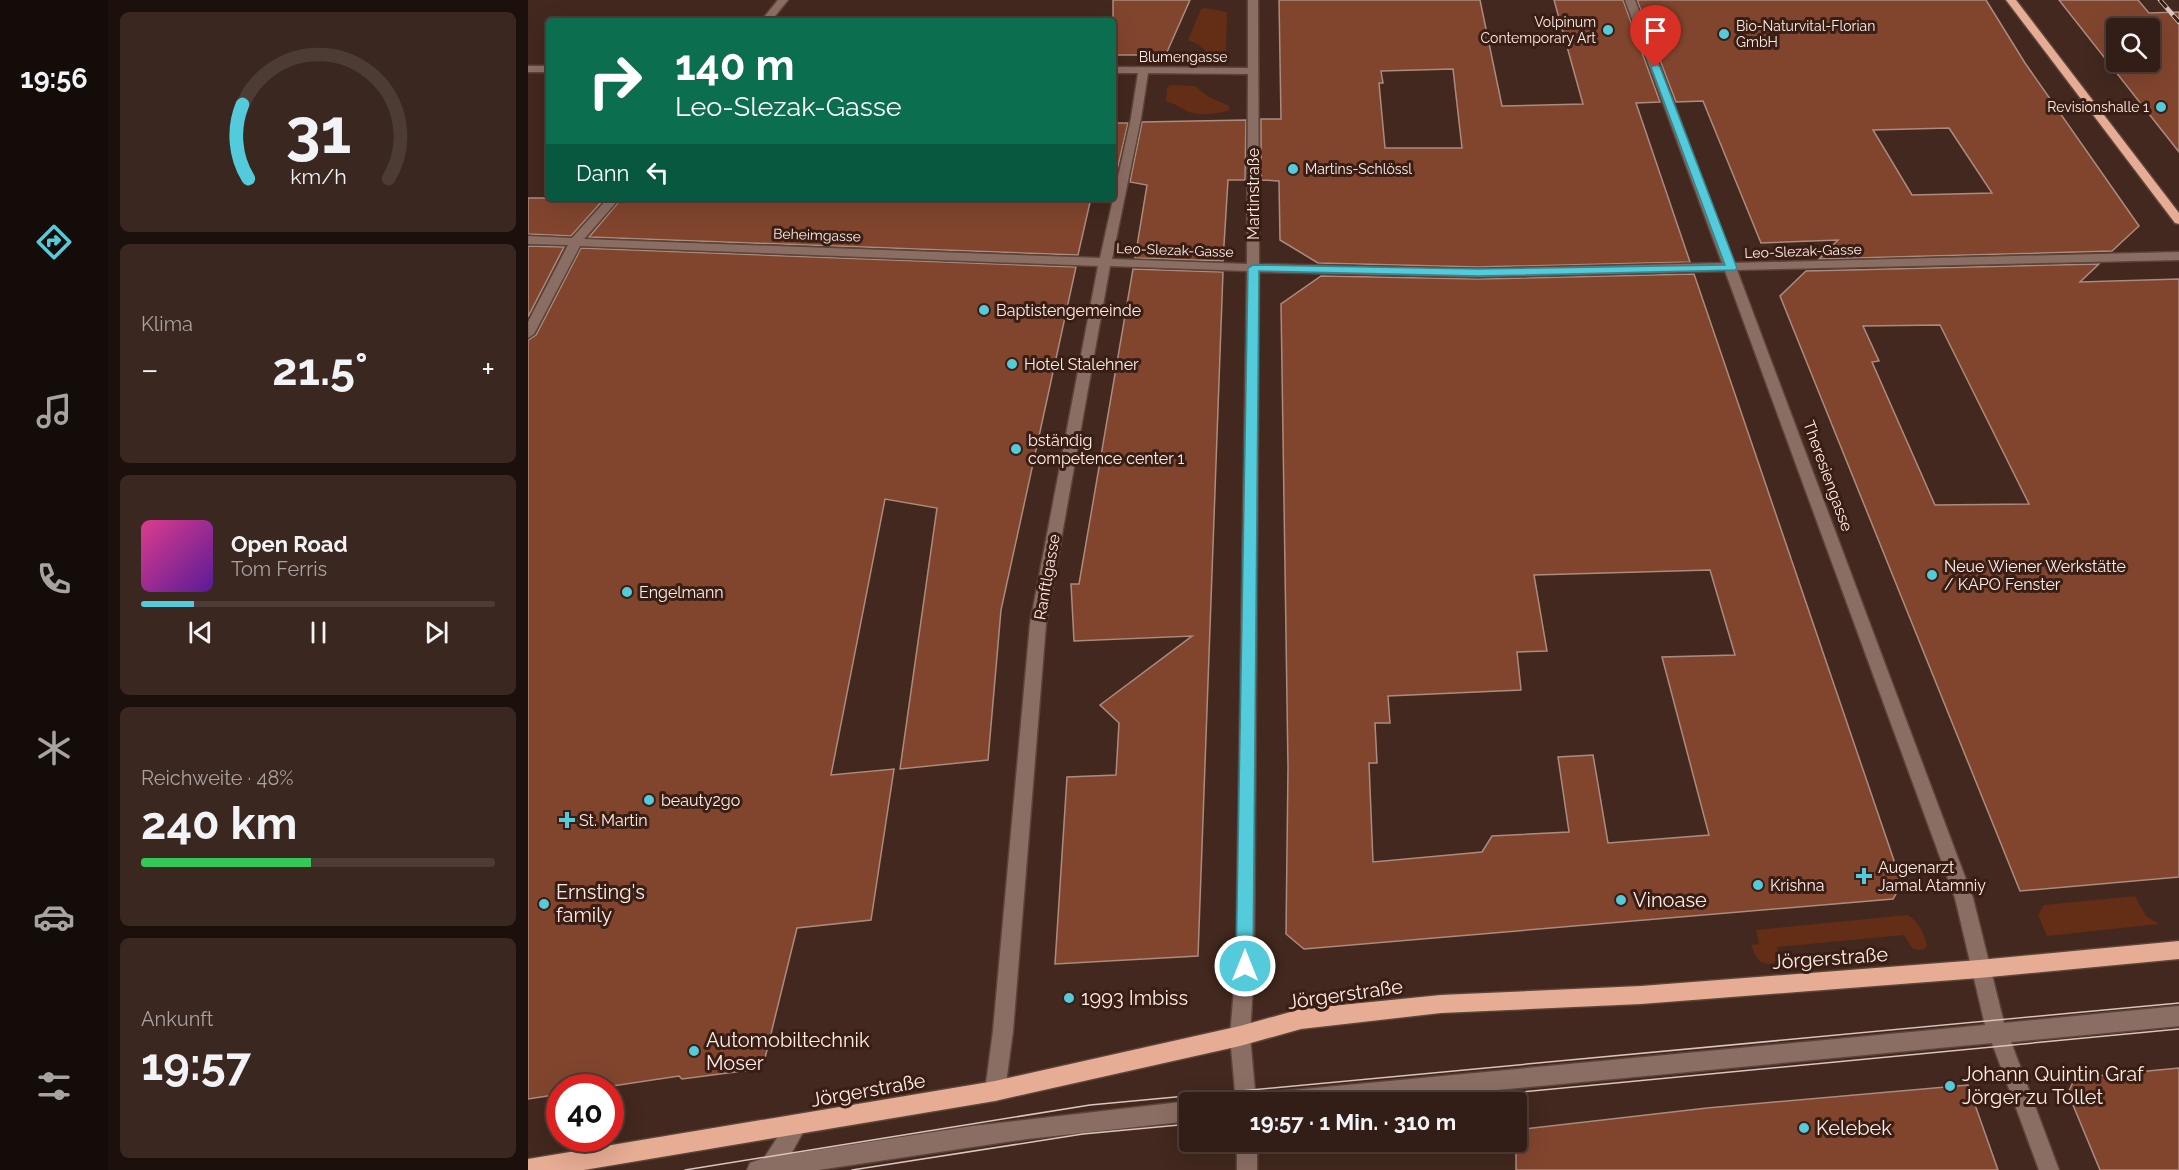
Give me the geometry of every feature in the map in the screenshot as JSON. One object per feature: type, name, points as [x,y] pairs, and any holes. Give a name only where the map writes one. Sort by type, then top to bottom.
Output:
[{"type":"main road","points":[[2011,0],[2179,221]]},
{"type":"main road","name":"Jörgerstraße","points":[[528,1169],[995,1090],[1240,1036],[1302,1019],[1440,1004],[1641,995],[1979,969],[2179,950]]},
{"type":"street","points":[[768,18],[783,0]]},
{"type":"street","name":"Martinstraße","points":[[1245,1092],[1240,1036],[1245,966],[1253,268],[1253,0]]},
{"type":"street","name":"Theresiengasse","points":[[1630,0],[1732,268],[1964,898],[1979,969],[1997,1032],[2049,1170]]},
{"type":"street","points":[[528,69],[546,69]]},
{"type":"street","name":"Blumengasse","points":[[1116,70],[1253,70]]},
{"type":"street","name":"Ranftlgasse","points":[[995,1090],[1003,1031],[1038,624],[1105,262],[1136,118],[1143,70]]},
{"type":"street","points":[[528,334],[577,240],[611,201]]},
{"type":"street","name":"Beheimgasse","points":[[528,240],[577,240],[1105,262]]},
{"type":"street","name":"Leo-Slezak-Gasse","points":[[1105,262],[1478,273],[2179,256]]},
{"type":"street","points":[[1376,1092],[2179,1016]]},
{"type":"street","points":[[765,1169],[1010,1130],[1179,1112]]},
{"type":"street","points":[[765,1169],[797,1125]]},
{"type":"street","points":[[1247,1152],[1247,1170]]},
{"type":"shaded area","points":[[1201,9],[1227,12],[1226,54],[1210,55],[1199,45],[1188,40]]},
{"type":"shaded area","points":[[1171,85],[1195,86],[1207,96],[1229,106],[1229,110],[1209,114],[1189,112],[1166,101],[1167,87]]},
{"type":"shaded area","points":[[2135,896],[2146,916],[2159,924],[2047,936],[2038,915],[2044,905]]},
{"type":"shaded area","points":[[1907,915],[1918,924],[1923,932],[1927,946],[1923,949],[1912,948],[1904,935],[1777,947],[1778,957],[1774,963],[1769,964],[1759,960],[1751,945],[1759,944],[1756,930]]},
{"type":"building","points":[[1113,0],[1190,0],[1167,52],[1157,55],[1116,55],[1116,18],[1113,18]]},
{"type":"building","points":[[1279,0],[1480,0],[1502,106],[1583,104],[1554,0],[1623,0],[1660,102],[1636,103],[1690,262],[1478,267],[1318,263],[1280,240],[1279,181],[1261,180],[1261,119],[1281,119]],"holes":[[[1453,69],[1462,148],[1385,148],[1379,83],[1383,83],[1381,71]]]},
{"type":"building","points":[[1637,0],[1986,0],[2025,63],[2139,226],[2112,251],[1819,259],[1838,240],[1761,243],[1703,101],[1676,102]],"holes":[[[1949,128],[1992,193],[1912,195],[1873,130]]]},
{"type":"building","name":"Revisionshalle 1","points":[[2059,0],[2138,0],[2149,13],[2179,12],[2179,152],[2116,72],[2160,72],[2160,18],[2106,18],[2106,60]]},
{"type":"building","points":[[1246,120],[1245,180],[1228,180],[1223,261],[1135,258],[1147,185],[1130,182],[1142,122]]},
{"type":"building","points":[[1116,123],[1128,123],[1116,175]]},
{"type":"building","points":[[528,198],[546,198],[546,201],[602,201],[571,236],[528,234]]},
{"type":"building","points":[[619,201],[1090,201],[1078,255],[589,237]]},
{"type":"building","points":[[528,246],[564,247],[528,317]]},
{"type":"building","points":[[581,248],[1076,267],[1001,610],[988,760],[900,769],[937,508],[885,499],[831,775],[894,769],[871,920],[797,928],[764,1062],[759,1063],[758,1069],[682,1079],[679,1076],[624,1084],[624,1074],[546,1074],[546,1096],[528,1099],[528,340],[536,335]]},
{"type":"building","points":[[2099,264],[2080,282],[2179,279],[2179,877],[2020,891],[1780,296],[1806,271]],"holes":[[[1940,325],[2029,504],[1935,505],[1872,362],[1879,361],[1863,326]]]},
{"type":"building","points":[[1133,269],[1223,272],[1198,956],[1055,964],[1067,777],[1116,775],[1119,723],[1100,705],[1192,636],[1074,641],[1071,584],[1079,584]]},
{"type":"building","points":[[1694,274],[1902,884],[1893,899],[1304,949],[1286,934],[1288,767],[1281,304],[1321,276],[1478,279]],"holes":[[[1710,570],[1735,655],[1662,657],[1709,835],[1608,843],[1593,755],[1558,757],[1569,832],[1492,836],[1482,852],[1373,862],[1369,763],[1377,763],[1375,723],[1390,723],[1388,696],[1521,690],[1517,652],[1547,651],[1534,575]]]},
{"type":"building","points":[[2179,1068],[2179,1170],[2100,1170],[2068,1093],[2075,1078]]},
{"type":"building","points":[[1968,1085],[1998,1170],[1516,1170],[1516,1152],[1527,1152],[1527,1129],[1707,1108]]},
{"type":"tram line","points":[[685,1170],[1090,1105],[2179,1003]]},
{"type":"tram line","points":[[1522,1092],[2179,1029]]},
{"type":"tram line","points":[[852,1170],[1083,1134],[1179,1125]]},
{"type":"railway","points":[[2160,0],[2179,22]]},
{"type":"place","name":"Volpinum Contemporary Art","points":[[1608,30]]},
{"type":"place","name":"Bio-Naturvital-Florian GmbH","points":[[1724,34]]},
{"type":"place","name":"Revisionshalle 1","points":[[2161,107]]},
{"type":"place","name":"Martins-Schlössl","points":[[1293,169]]},
{"type":"place","name":"Baptistengemeinde","points":[[984,310]]},
{"type":"place","name":"Hotel Stalehner","points":[[1012,364]]},
{"type":"place","name":"bständig competence center 1","points":[[1016,449]]},
{"type":"place","name":"Neue Wiener Werkstätte / KAPO Fenster","points":[[1932,575]]},
{"type":"place","name":"Engelmann","points":[[627,592]]},
{"type":"place","name":"beauty2go","points":[[649,800]]},
{"type":"place","name":"St. Martin","points":[[567,820]]},
{"type":"place","name":"Augenarzt Jamal Atamniy","points":[[1864,876]]},
{"type":"place","name":"Krishna","points":[[1758,885]]},
{"type":"place","name":"Vinoase","points":[[1621,900]]},
{"type":"place","name":"Ernsting's family","points":[[544,904]]},
{"type":"place","name":"1993 Imbiss","points":[[1069,998]]},
{"type":"place","name":"Automobiltechnik Moser","points":[[694,1051]]},
{"type":"place","name":"Johann Quintin Graf Jörger zu Tollet","points":[[1950,1086]]},
{"type":"place","name":"Kelebek","points":[[1804,1128]]},
{"type":"route","points":[[1245,966],[1253,268],[1478,273],[1732,268],[1656,67]]}]
